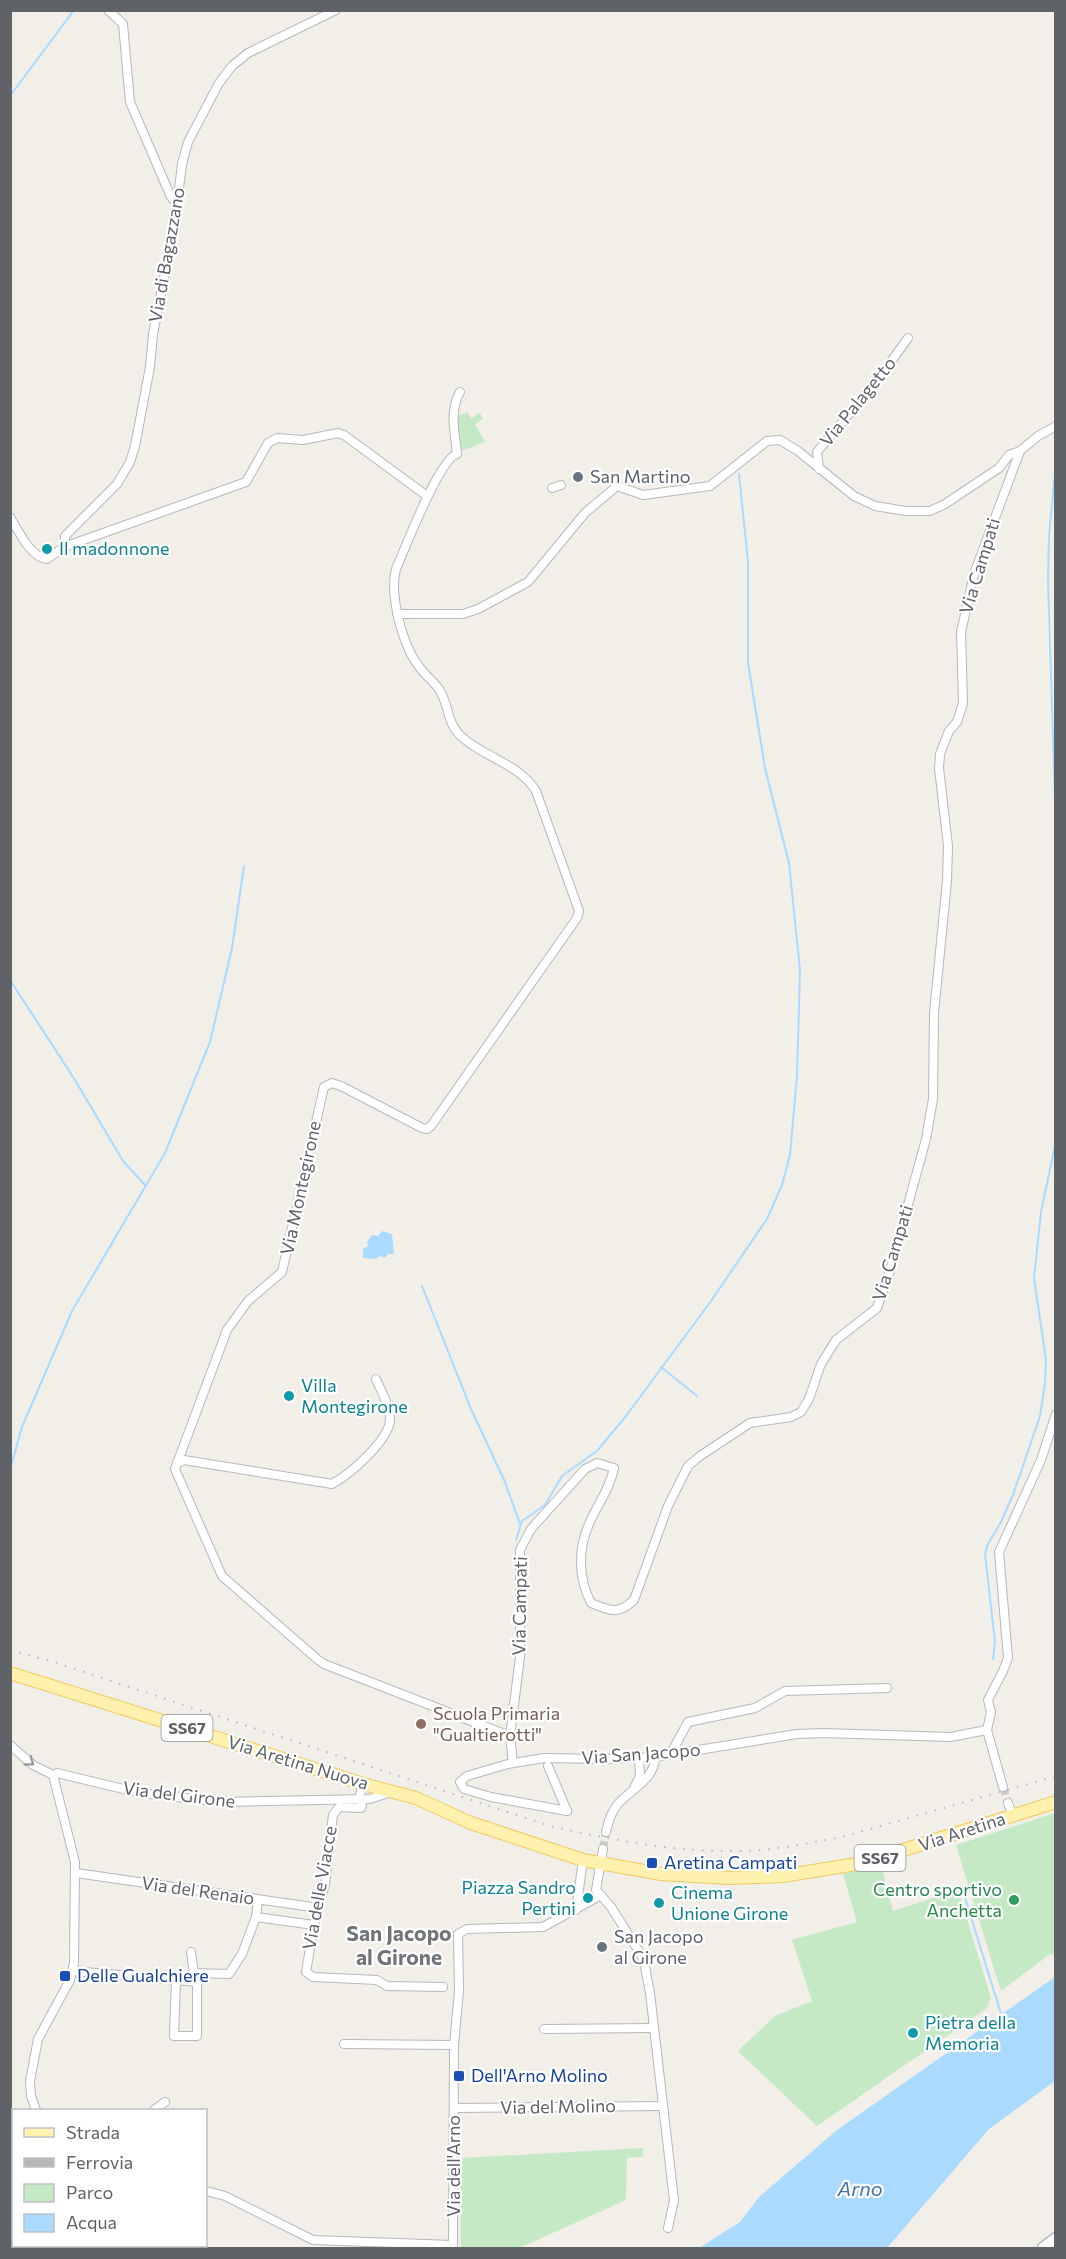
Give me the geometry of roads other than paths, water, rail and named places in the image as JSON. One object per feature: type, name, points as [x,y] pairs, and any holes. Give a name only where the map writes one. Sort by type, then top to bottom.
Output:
[{"type":"main road","name":"Via Aretina Nuova","points":[[10,1673],[363,1784],[416,1798],[471,1823],[583,1860]]},
{"type":"main road","name":"Via Aretina","points":[[583,1860],[661,1875],[757,1878],[783,1876],[862,1863],[1056,1802]]},
{"type":"main road","points":[[1042,2248],[1054,2242]]},
{"type":"street","points":[[108,10],[123,24],[125,31],[124,54],[130,102],[171,197],[177,203]]},
{"type":"street","name":"Via di Bagazzano","points":[[64,547],[65,536],[117,484],[130,462],[135,446],[150,367],[153,334],[176,222],[177,203],[188,142],[219,83],[248,53],[336,10]]},
{"type":"street","name":"Via Palagetto","points":[[819,469],[817,452],[880,377],[908,338]]},
{"type":"street","points":[[460,392],[453,403],[457,454],[450,456],[446,462],[428,496],[396,569],[393,580],[397,614],[462,614],[477,609],[528,582],[585,513],[617,486],[643,495]]},
{"type":"street","points":[[627,495],[673,493],[710,486],[767,441],[780,440],[854,496],[875,506],[906,511],[930,511],[945,504],[999,468],[1009,455],[1020,451],[1038,436],[1056,426]]},
{"type":"street","points":[[10,517],[21,536],[40,558],[47,559],[64,547],[246,482],[264,448],[277,438],[303,440],[338,433],[344,435],[428,496]]},
{"type":"street","name":"Via Campati","points":[[513,1763],[510,1736],[520,1657],[520,1550],[531,1528],[585,1469],[597,1463],[614,1468],[609,1486],[588,1526],[580,1559],[583,1581],[591,1603],[616,1611],[625,1609],[634,1600],[668,1506],[688,1466],[750,1423],[791,1417],[801,1412],[809,1400],[821,1364],[836,1340],[877,1308],[889,1274],[926,1139],[933,1100],[934,1013],[948,869],[948,846],[939,768],[940,754],[949,731],[957,722],[963,703],[961,632],[974,574],[1020,451]]},
{"type":"street","points":[[801,454],[817,452]]},
{"type":"street","points":[[552,488],[561,485]]},
{"type":"street","name":"Via Montegirone","points":[[177,1462],[227,1330],[248,1301],[282,1272],[324,1088],[332,1083],[341,1086],[427,1129],[577,918],[578,905],[536,791],[528,779],[518,771],[471,744],[453,728],[440,690],[420,668],[410,650],[397,614]]},
{"type":"street","points":[[376,1379],[390,1418],[389,1427],[356,1467],[332,1484],[184,1460],[177,1462],[175,1469],[178,1478],[222,1576],[317,1659],[324,1664],[510,1736]]},
{"type":"street","points":[[1003,1787],[987,1730],[991,1712],[988,1700],[1008,1658],[998,1566],[999,1552],[1041,1460],[1056,1414]]},
{"type":"street","points":[[670,1755],[688,1722],[755,1708],[785,1691],[887,1688]]},
{"type":"street","name":"Via San Jacopo","points":[[548,1766],[567,1811],[482,1795],[461,1786],[461,1779],[467,1776],[513,1763],[544,1758],[639,1758],[797,1734],[950,1737],[987,1730]]},
{"type":"street","name":"Via del Girone","points":[[10,1745],[33,1765],[52,1775],[57,1773],[75,1776],[148,1794],[255,1803],[376,1798],[392,1792]]},
{"type":"street","points":[[606,1832],[614,1810],[651,1772],[655,1756]]},
{"type":"street","points":[[635,1787],[640,1776],[639,1758]]},
{"type":"street","points":[[36,2109],[32,2102],[30,2081],[38,2038],[73,1971],[76,1873],[73,1848],[52,1775]]},
{"type":"street","points":[[359,1798],[363,1784]]},
{"type":"street","name":"Via delle Viacce","points":[[359,1798],[361,1808],[339,1808],[334,1812],[325,1884],[314,1925],[306,1972],[313,1977],[377,1980],[387,1986],[443,1987]]},
{"type":"street","points":[[1008,1803],[1013,1816]]},
{"type":"street","points":[[603,1849],[596,1888],[643,1959],[650,1993],[674,2200],[668,2228]]},
{"type":"street","points":[[576,1910],[583,1860]]},
{"type":"street","name":"Via del Renaio","points":[[76,1873],[319,1908]]},
{"type":"street","points":[[576,1910],[601,1896]]},
{"type":"street","points":[[191,1952],[194,1973],[228,1974],[242,1954],[256,1917],[258,1900]]},
{"type":"street","name":"Via dell'Arno","points":[[207,2191],[225,2196],[313,2240],[453,2245],[454,2045],[459,1990],[458,1934],[467,1929],[543,1927],[576,1910]]},
{"type":"street","points":[[256,1917],[314,1925]]},
{"type":"street","points":[[73,1971],[176,1980],[198,1982],[197,2036],[174,2036],[176,1980]]},
{"type":"street","points":[[544,2029],[653,2028]]},
{"type":"street","points":[[344,2044],[454,2045]]},
{"type":"street","points":[[155,2109],[165,2102]]},
{"type":"street","name":"Via del Molino","points":[[454,2108],[663,2106]]},
{"type":"water","points":[[382,1231],[392,1234],[394,1254],[388,1254],[385,1258],[380,1256],[376,1259],[363,1258],[363,1249],[368,1246],[367,1242],[372,1235],[378,1236]]},
{"type":"water","name":"Arno","points":[[1055,1977],[1055,2081],[989,2129],[887,2248],[699,2248],[740,2222],[759,2197],[837,2130]]},
{"type":"waterway","points":[[10,96],[74,10]]},
{"type":"waterway","points":[[1056,462],[1049,536],[1048,581],[1056,832]]},
{"type":"waterway","points":[[516,1540],[522,1521],[545,1505],[562,1476],[597,1451],[626,1416],[711,1301],[767,1219],[782,1185],[790,1155],[797,1076],[800,970],[789,863],[765,768],[748,663],[748,562],[739,474]]},
{"type":"waterway","points":[[10,1470],[22,1427],[72,1311],[165,1153],[210,1042],[232,948],[244,866]]},
{"type":"waterway","points":[[10,980],[75,1080],[123,1161],[145,1185]]},
{"type":"waterway","points":[[993,1659],[995,1642],[985,1554],[1013,1495],[1040,1416],[1046,1360],[1034,1278],[1041,1212],[1056,1141]]},
{"type":"waterway","points":[[422,1286],[471,1409],[505,1482],[520,1524]]},
{"type":"waterway","points":[[661,1367],[697,1396]]},
{"type":"waterway","points":[[962,1888],[1002,2017]]},
{"type":"tunnel","points":[[1003,1787],[1008,1803]]},
{"type":"tunnel","points":[[603,1849],[606,1832]]},
{"type":"railway","points":[[10,1650],[54,1662],[550,1826],[660,1847],[742,1851],[771,1849],[842,1837],[1056,1776]]},
{"type":"place","name":"San Martino","points":[[578,477]]},
{"type":"place","name":"Il madonnone","points":[[47,549]]},
{"type":"place","name":"Villa Montegirone","points":[[289,1396]]},
{"type":"place","name":"Scuola Primaria \"Gualtierotti\"","points":[[421,1724]]},
{"type":"place","name":"Aretina Campati","points":[[652,1863]]},
{"type":"place","name":"Piazza Sandro Pertini","points":[[588,1898]]},
{"type":"place","name":"Centro sportivo Anchetta","points":[[1014,1900]]},
{"type":"place","name":"Cinema Unione Girone","points":[[659,1903]]},
{"type":"place","name":"San Jacopo al Girone","points":[[602,1947]]},
{"type":"place","name":"Delle Gualchiere","points":[[65,1976]]},
{"type":"place","name":"Pietra della Memoria","points":[[913,2033]]},
{"type":"place","name":"Dell'Arno Molino","points":[[459,2076]]},
{"type":"district","name":"San Jacopo al Girone","points":[[399,1946]]}]
